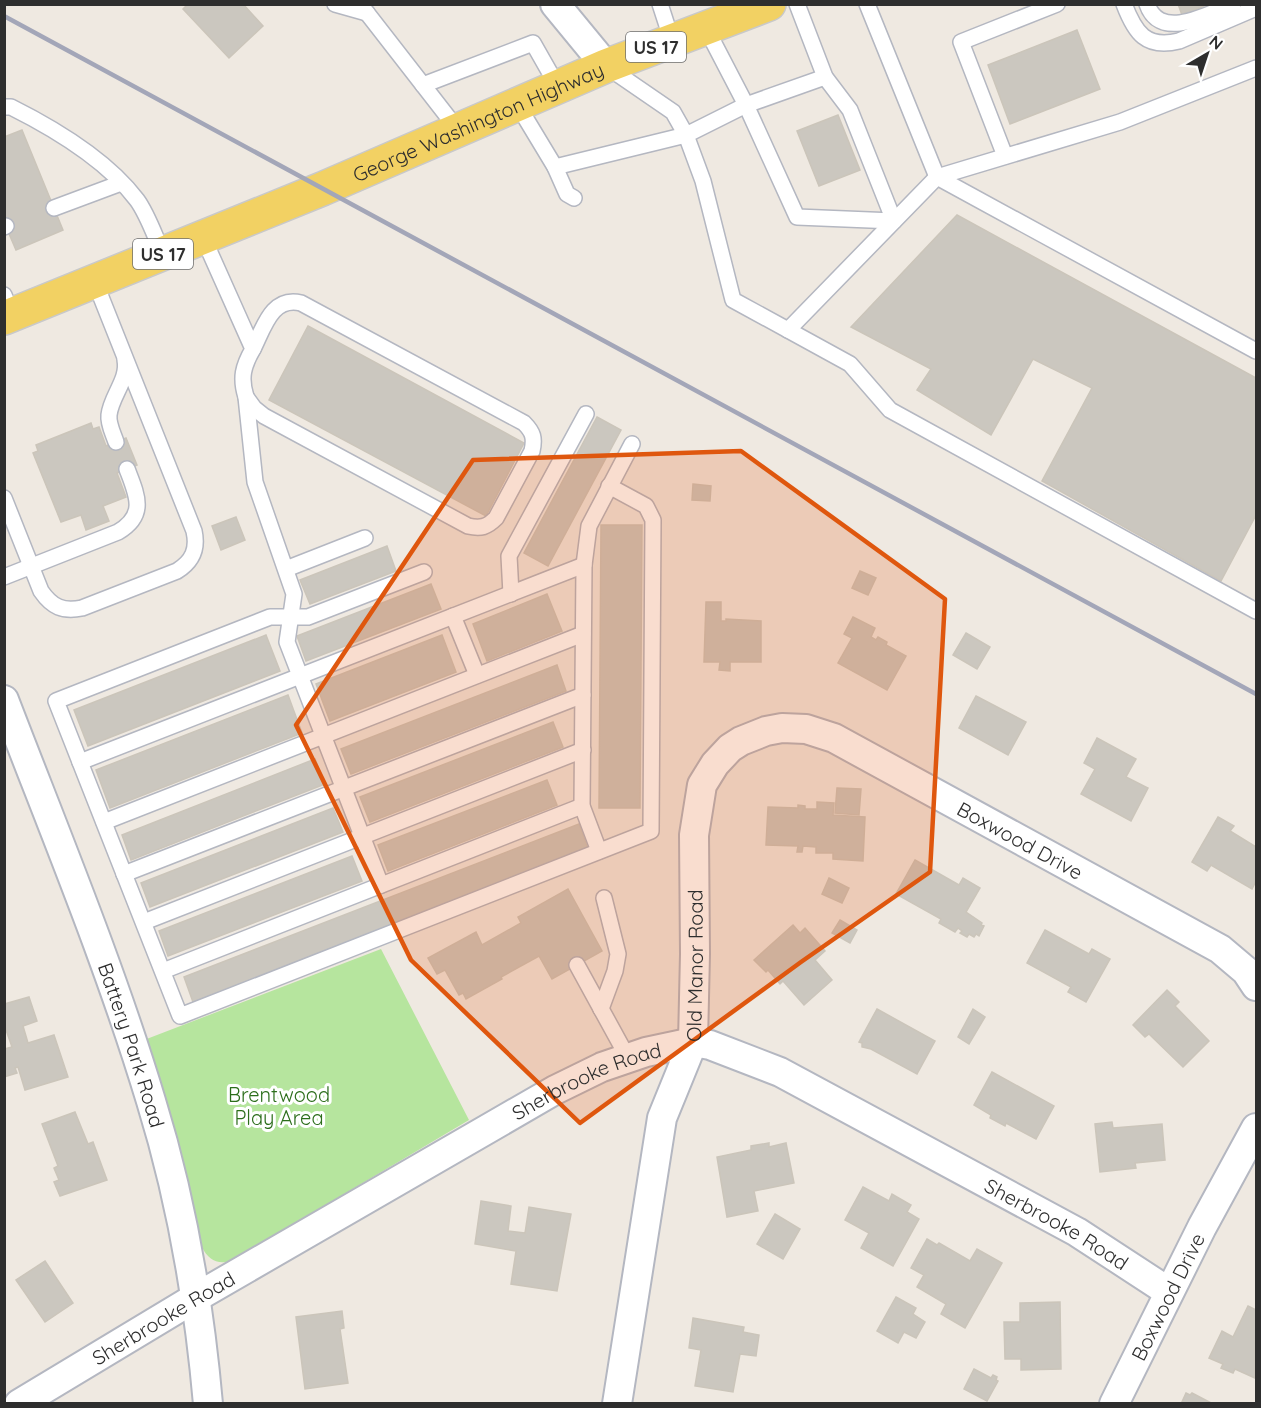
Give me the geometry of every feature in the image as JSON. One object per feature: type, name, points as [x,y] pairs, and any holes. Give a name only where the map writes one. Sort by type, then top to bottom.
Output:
[{"type":"main road","name":"George Washington Highway","points":[[203,237],[322,189],[606,66],[769,4]]},
{"type":"main road","name":"US 17","points":[[7,310],[95,282],[203,237]]},
{"type":"street","points":[[555,4],[606,66]]},
{"type":"street","name":"Battery Park Road","points":[[4,700],[121,1007],[145,1082],[181,1218],[203,1353],[208,1404]]},
{"type":"street","name":"Boxwood Drive","points":[[766,731],[806,729],[834,738],[1220,949],[1246,971],[1257,986]]},
{"type":"street","name":"Old Manor Road","points":[[617,1404],[662,1118],[693,1042],[694,835],[702,785],[715,764],[730,748],[766,731]]},
{"type":"street","name":"Sherbrooke Road","points":[[19,1404],[195,1298],[555,1090],[602,1067],[693,1042],[710,1045],[780,1072],[1077,1232],[1169,1292]]},
{"type":"street","name":"Boxwood Drive","points":[[1114,1404],[1169,1292],[1257,1128]]},
{"type":"lane","points":[[335,4],[364,9],[458,130]]},
{"type":"lane","points":[[660,4],[672,41]]},
{"type":"lane","points":[[797,4],[825,77],[850,110],[894,221]]},
{"type":"lane","points":[[867,4],[938,177],[1257,351]]},
{"type":"lane","points":[[1005,156],[961,42],[1057,4]]},
{"type":"lane","points":[[1124,4],[1136,30],[1145,38],[1156,43],[1168,44],[1257,8]]},
{"type":"lane","points":[[1147,4],[1154,17],[1168,24],[1185,23],[1233,4]]},
{"type":"lane","points":[[706,28],[746,105],[797,217],[894,221]]},
{"type":"lane","points":[[423,85],[533,44],[558,87]]},
{"type":"lane","points":[[606,66],[673,112],[686,135],[703,181],[733,300],[850,364],[890,410],[1257,611]]},
{"type":"lane","points":[[788,330],[938,177],[1120,122],[1257,68]]},
{"type":"lane","points":[[555,167],[686,135],[746,105],[825,77]]},
{"type":"lane","points":[[518,104],[555,167],[567,194],[574,198]]},
{"type":"lane","points":[[4,107],[10,106],[47,125],[87,153],[121,183],[138,201],[163,254]]},
{"type":"lane","points":[[54,208],[121,183]]},
{"type":"lane","points":[[203,237],[253,349]]},
{"type":"lane","points":[[4,498],[41,591],[48,601],[58,608],[70,610],[82,608],[177,571],[194,555],[196,543],[194,531],[95,282]]},
{"type":"lane","points":[[246,397],[264,416],[468,526],[478,529],[489,526],[496,518],[532,451],[535,440],[531,430],[524,423],[301,303],[291,300],[281,303],[273,311],[243,372],[242,385],[246,397],[255,482],[294,594],[287,642],[381,885]]},
{"type":"lane","points":[[116,442],[109,417],[111,405],[126,365],[124,353]]},
{"type":"lane","points":[[511,594],[509,556],[586,414]]},
{"type":"lane","points":[[599,851],[582,806],[584,565],[589,526],[632,444]]},
{"type":"lane","points":[[4,577],[129,526],[138,504],[127,469]]},
{"type":"lane","points":[[424,572],[308,617],[270,617],[56,701],[180,1016],[651,831],[653,520],[646,506],[609,486]]},
{"type":"lane","points":[[286,569],[365,538]]},
{"type":"lane","points":[[80,762],[584,565]]},
{"type":"lane","points":[[453,616],[477,675]]},
{"type":"lane","points":[[104,822],[583,634]]},
{"type":"lane","points":[[124,874],[583,694]]},
{"type":"lane","points":[[144,922],[583,750]]},
{"type":"lane","points":[[163,971],[582,806]]},
{"type":"lane","points":[[601,1009],[615,971],[618,954],[604,898]]},
{"type":"lane","points":[[577,965],[628,1058]]},
{"type":"highlighted area","points":[[741,451],[945,599],[930,872],[801,962],[580,1123],[411,960],[296,725],[473,460]]},
{"type":"green space","name":"Brentwood Play Area","points":[[381,949],[469,1120],[233,1260],[214,1261],[202,1247],[179,1156],[144,1040]]},
{"type":"building","points":[[188,4],[243,4],[263,26],[229,58],[183,9]]},
{"type":"building","points":[[1178,4],[1208,4],[1186,16],[1185,13],[1182,15]]},
{"type":"building","points":[[1077,30],[1100,89],[1010,124],[988,65]]},
{"type":"building","points":[[838,115],[860,170],[819,186],[797,131]]},
{"type":"building","points":[[22,130],[63,230],[16,250],[4,222],[4,137]]},
{"type":"building","points":[[957,215],[1256,378],[1256,515],[1221,581],[1042,481],[1092,388],[1033,359],[991,435],[917,390],[931,369],[851,327]]},
{"type":"building","points":[[308,326],[524,443],[486,516],[269,400]]},
{"type":"building","points":[[597,417],[621,430],[548,566],[524,553]]},
{"type":"building","points":[[91,423],[93,429],[99,427],[106,446],[126,438],[137,465],[117,473],[126,497],[103,506],[109,521],[86,530],[81,515],[61,522],[33,453],[38,451],[36,445]]},
{"type":"building","points":[[693,484],[711,486],[710,501],[692,500]]},
{"type":"building","points":[[236,517],[245,540],[221,550],[212,526]]},
{"type":"building","points":[[601,525],[642,525],[640,808],[599,808]]},
{"type":"building","points":[[387,546],[396,571],[310,604],[300,580]]},
{"type":"building","points":[[860,571],[876,578],[868,595],[852,588]]},
{"type":"building","points":[[431,584],[441,609],[306,661],[297,636]]},
{"type":"building","points":[[547,594],[562,631],[487,661],[473,624]]},
{"type":"building","points":[[706,602],[721,602],[721,621],[726,621],[726,619],[761,621],[761,662],[730,662],[730,671],[719,670],[720,662],[704,662]]},
{"type":"building","points":[[853,617],[875,628],[871,637],[876,640],[878,637],[887,642],[886,645],[906,656],[887,690],[838,663],[852,638],[844,634]]},
{"type":"building","points":[[966,633],[990,647],[977,669],[953,655]]},
{"type":"building","points":[[266,635],[280,671],[88,746],[74,710]]},
{"type":"building","points":[[442,635],[456,672],[330,721],[316,684]]},
{"type":"building","points":[[557,665],[566,691],[351,774],[341,749]]},
{"type":"building","points":[[288,695],[302,733],[110,808],[96,770]]},
{"type":"building","points":[[976,696],[1026,722],[1008,755],[959,728]]},
{"type":"building","points":[[553,722],[563,747],[370,822],[360,797]]},
{"type":"building","points":[[1097,738],[1136,759],[1126,777],[1148,788],[1131,821],[1081,794],[1095,769],[1084,763]]},
{"type":"building","points":[[315,759],[325,784],[131,860],[122,835]]},
{"type":"building","points":[[547,780],[557,805],[388,871],[378,845]]},
{"type":"building","points":[[837,788],[861,789],[859,815],[835,813]]},
{"type":"building","points":[[817,802],[834,803],[833,815],[865,817],[863,861],[833,859],[833,853],[816,853],[816,847],[803,846],[802,852],[797,852],[798,846],[766,845],[768,807],[798,808],[798,805],[805,806],[805,809],[817,809]]},
{"type":"building","points":[[333,808],[343,832],[150,907],[141,883]]},
{"type":"building","points":[[1218,817],[1234,826],[1230,831],[1256,847],[1256,881],[1252,889],[1211,865],[1207,871],[1192,862]]},
{"type":"building","points":[[579,824],[588,849],[193,1002],[184,977]]},
{"type":"building","points":[[352,856],[362,881],[168,956],[159,931]]},
{"type":"building","points":[[915,860],[959,885],[963,878],[980,888],[966,912],[984,926],[979,936],[976,934],[974,937],[969,934],[967,937],[960,933],[962,931],[958,928],[955,932],[939,923],[941,919],[896,894]]},
{"type":"building","points":[[829,878],[849,888],[842,903],[822,894]]},
{"type":"building","points":[[568,889],[602,951],[552,979],[539,956],[466,999],[463,993],[459,995],[445,970],[437,974],[428,958],[476,932],[482,945],[521,923],[518,917]]},
{"type":"building","points":[[840,920],[857,930],[850,943],[832,933]]},
{"type":"building","points":[[793,925],[800,933],[805,928],[825,951],[815,960],[832,980],[804,1005],[783,981],[780,984],[768,970],[766,972],[754,960]]},
{"type":"building","points":[[1045,930],[1089,954],[1092,949],[1110,959],[1086,1002],[1068,992],[1071,987],[1027,963]]},
{"type":"building","points":[[1167,990],[1179,1002],[1175,1006],[1209,1041],[1183,1067],[1149,1034],[1145,1037],[1133,1025]]},
{"type":"building","points":[[29,997],[37,1021],[23,1026],[28,1043],[54,1035],[68,1077],[25,1090],[18,1067],[15,1068],[17,1073],[4,1077],[4,1049],[12,1047],[4,1024],[4,1004]]},
{"type":"building","points":[[877,1009],[935,1041],[917,1074],[871,1049],[862,1047],[862,1043],[859,1042]]},
{"type":"building","points":[[973,1009],[985,1017],[969,1044],[958,1037]]},
{"type":"building","points":[[992,1072],[1054,1106],[1036,1139],[1006,1123],[1005,1126],[990,1118],[991,1115],[974,1105]]},
{"type":"building","points":[[75,1112],[88,1144],[93,1142],[107,1180],[60,1196],[54,1182],[59,1180],[54,1168],[58,1166],[42,1124]]},
{"type":"building","points":[[1112,1122],[1113,1128],[1162,1124],[1165,1160],[1135,1163],[1136,1168],[1100,1172],[1095,1124]]},
{"type":"building","points":[[769,1143],[769,1147],[786,1143],[794,1183],[754,1191],[758,1211],[727,1217],[717,1157],[751,1150],[751,1146]]},
{"type":"building","points":[[863,1187],[889,1201],[892,1194],[911,1205],[907,1212],[919,1219],[893,1266],[861,1248],[869,1233],[845,1220]]},
{"type":"building","points":[[481,1201],[511,1206],[508,1231],[525,1233],[529,1207],[571,1214],[557,1291],[511,1284],[516,1251],[475,1244]]},
{"type":"building","points":[[775,1214],[800,1229],[783,1259],[757,1244]]},
{"type":"building","points":[[927,1239],[937,1245],[939,1243],[970,1261],[977,1249],[1002,1263],[965,1328],[941,1314],[946,1304],[917,1287],[924,1275],[911,1268]]},
{"type":"building","points":[[45,1261],[73,1303],[45,1322],[16,1280]]},
{"type":"building","points":[[896,1297],[916,1308],[913,1314],[925,1322],[916,1338],[904,1332],[898,1343],[877,1331]]},
{"type":"building","points":[[1060,1302],[1061,1369],[1021,1370],[1021,1359],[1005,1359],[1004,1322],[1020,1322],[1020,1303]]},
{"type":"building","points":[[1248,1306],[1256,1310],[1255,1378],[1235,1369],[1233,1373],[1221,1368],[1223,1364],[1209,1358],[1222,1331],[1233,1337]]},
{"type":"building","points":[[342,1311],[344,1328],[340,1329],[348,1383],[305,1389],[296,1317]]},
{"type":"building","points":[[693,1318],[744,1327],[743,1332],[759,1335],[756,1356],[740,1354],[733,1392],[695,1386],[701,1350],[689,1348]]},
{"type":"building","points":[[974,1369],[991,1378],[993,1375],[997,1377],[998,1381],[987,1401],[964,1389]]},
{"type":"building","points":[[1186,1393],[1190,1395],[1192,1393],[1213,1404],[1181,1404]]},
{"type":"railway","points":[[4,16],[1256,694]]}]
